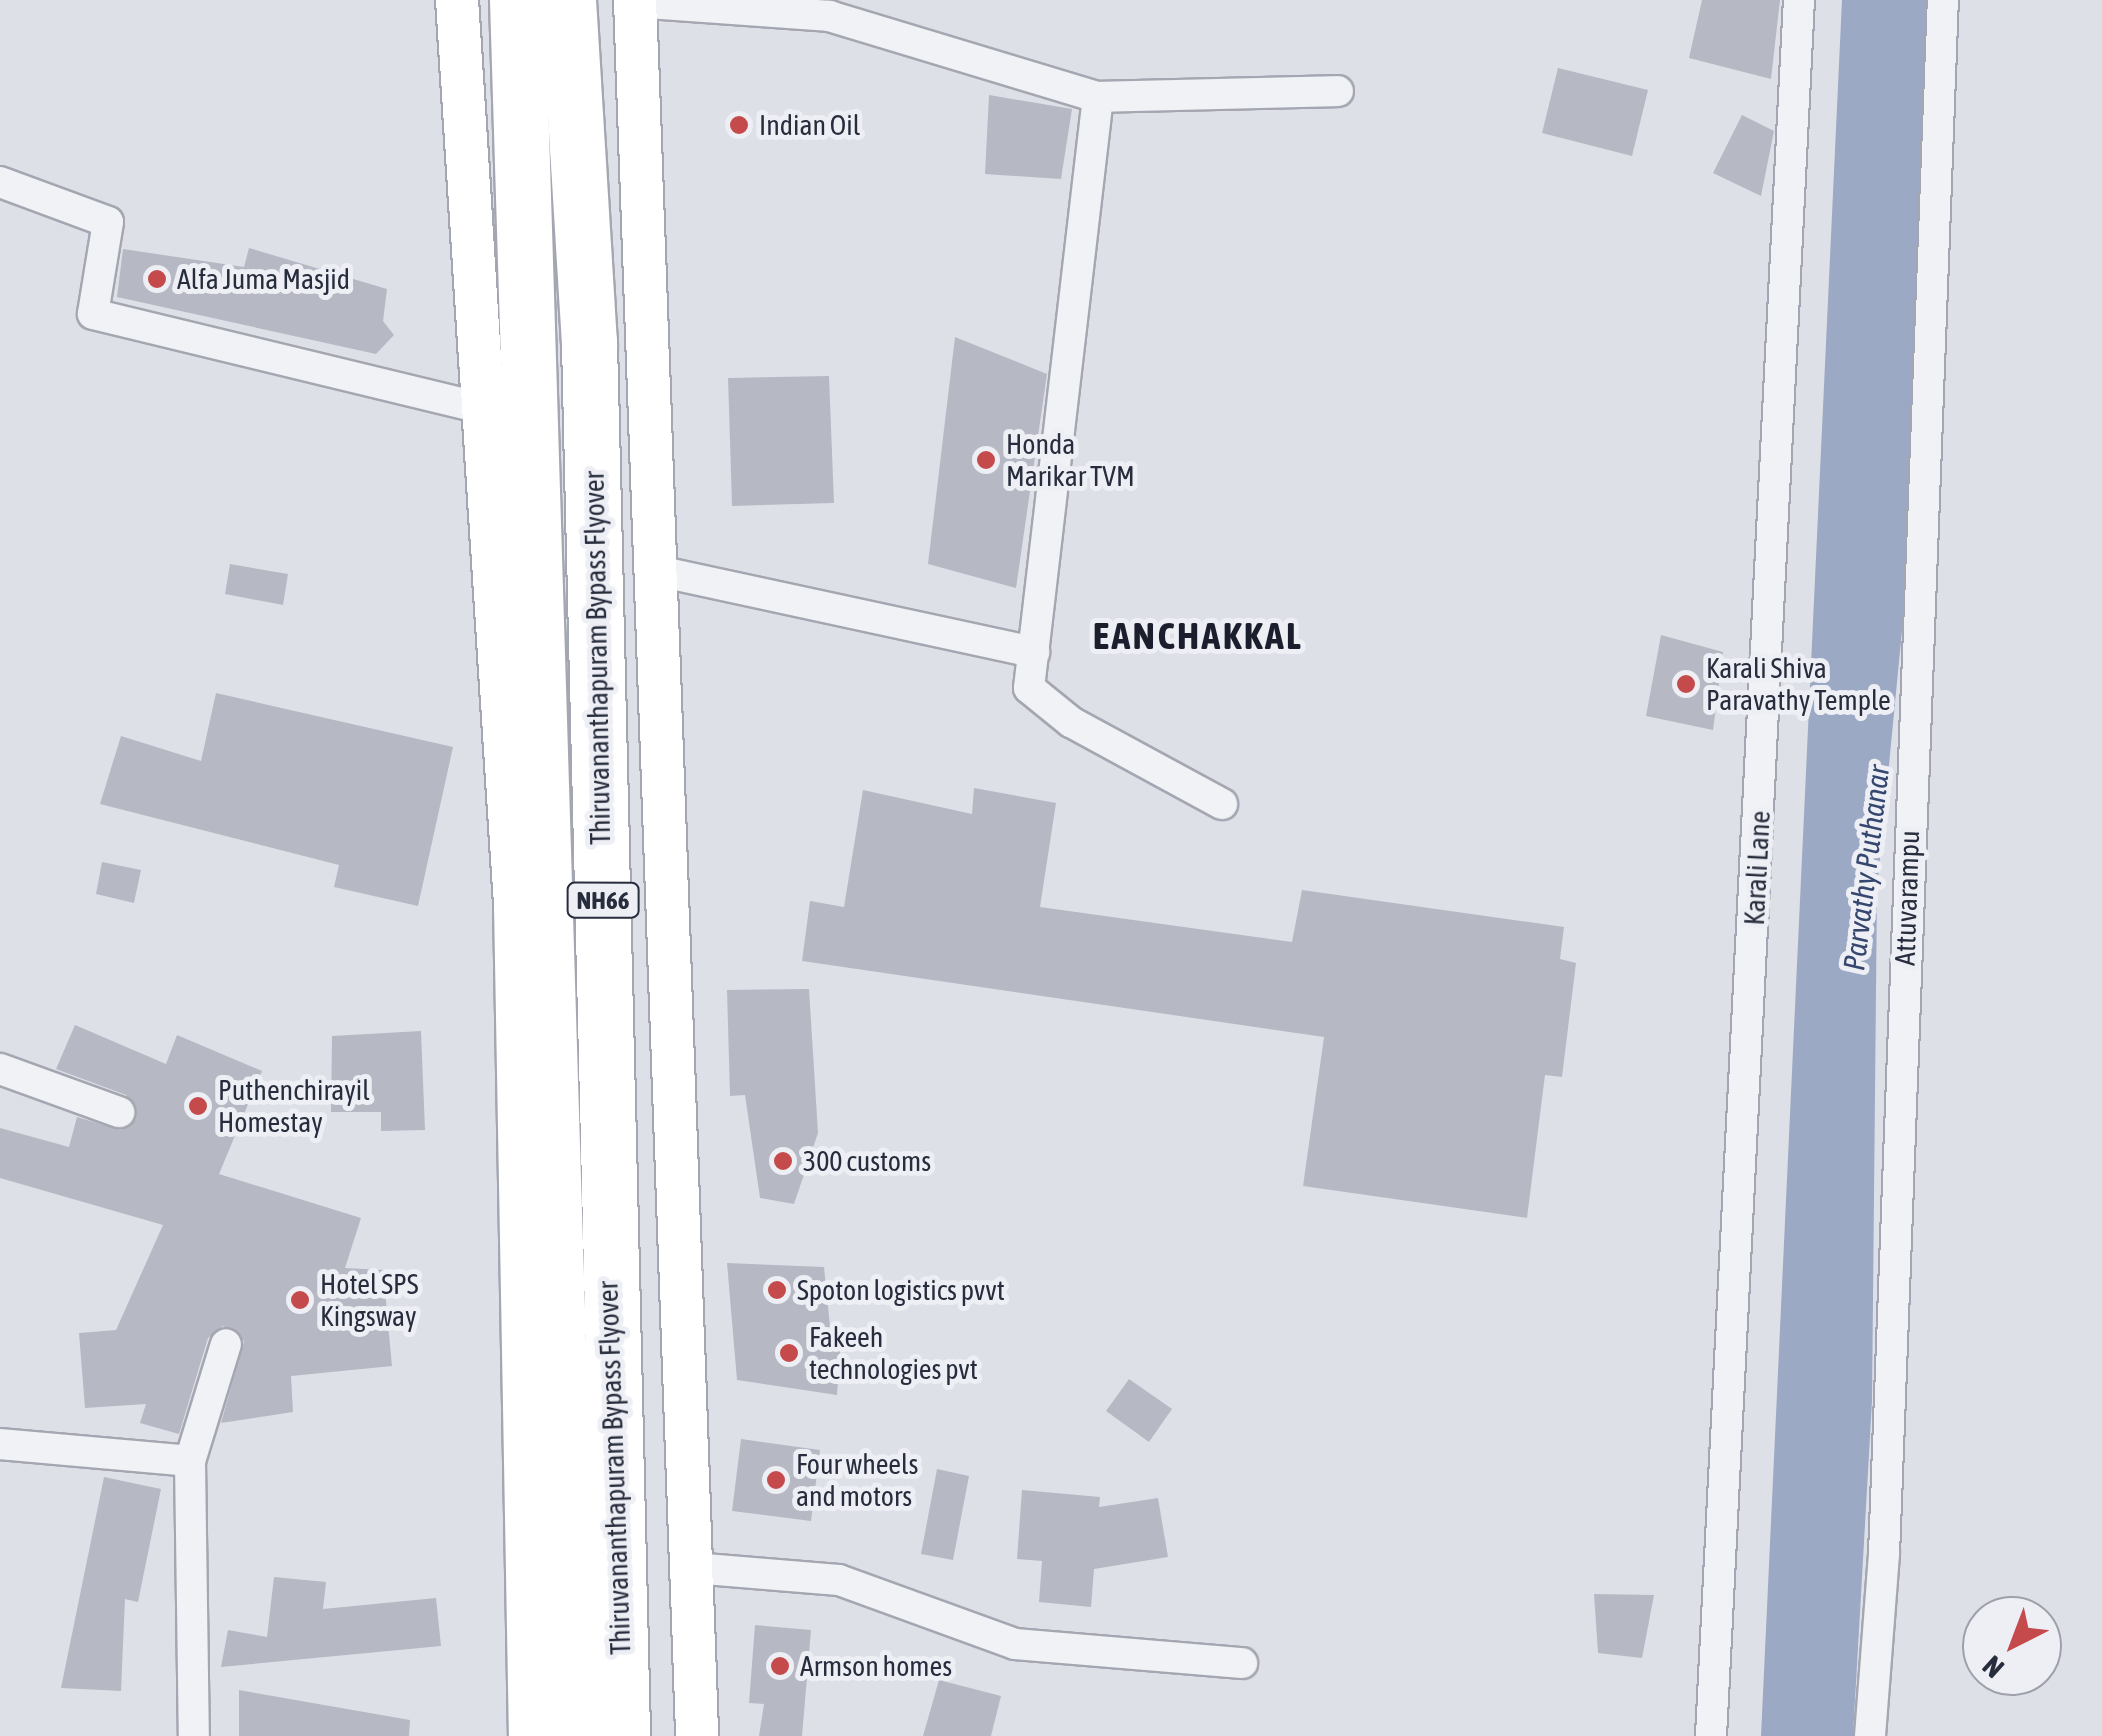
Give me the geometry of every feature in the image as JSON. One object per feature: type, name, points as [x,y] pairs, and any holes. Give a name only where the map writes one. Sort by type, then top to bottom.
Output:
[{"type":"highway","name":"Thiruvananthapuram Bypass Flyover","points":[[517,0],[588,1454],[622,1736]]},
{"type":"highway","name":"Thiruvananthapuram Bypass Flyover","points":[[568,0],[589,342],[588,1454],[570,1736]]},
{"type":"street","points":[[457,0],[516,905],[530,1736]]},
{"type":"street","name":"Karali Lane","points":[[1711,1736],[1799,0]]},
{"type":"street","name":"Attuvarampu","points":[[1870,1736],[1884,1554],[1943,0]]},
{"type":"street","points":[[697,1736],[636,1],[830,16],[1098,97],[1338,91]]},
{"type":"street","points":[[1098,97],[1030,688],[1072,722],[1222,804]]},
{"type":"street","points":[[0,182],[108,222],[94,314],[483,408]]},
{"type":"street","points":[[658,571],[1034,652]]},
{"type":"street","points":[[0,1069],[119,1112]]},
{"type":"street","points":[[194,1736],[190,1461],[226,1344]]},
{"type":"street","points":[[0,1444],[190,1461]]},
{"type":"street","points":[[693,1568],[838,1580],[1015,1644],[1242,1663]]},
{"type":"water","name":"Parvathy Puthanar","points":[[1842,0],[1950,0],[1942,217],[1877,889],[1872,1401],[1853,1736],[1761,1736]]},
{"type":"building","points":[[1702,0],[1780,0],[1771,79],[1689,58]]},
{"type":"building","points":[[1558,68],[1648,90],[1632,156],[1542,133]]},
{"type":"building","points":[[989,95],[1072,109],[1061,179],[985,174]]},
{"type":"building","points":[[1742,115],[1774,131],[1761,196],[1713,173]]},
{"type":"building","points":[[249,248],[387,289],[383,321],[394,335],[376,354],[117,297],[123,249],[244,267]]},
{"type":"building","name":"Honda Marikar TVM","points":[[955,337],[1047,374],[1016,588],[928,564]]},
{"type":"building","points":[[829,376],[834,503],[732,506],[728,378]]},
{"type":"building","points":[[230,564],[288,574],[283,605],[225,594]]},
{"type":"building","name":"Karali Shiva Paravathy Temple","points":[[1661,635],[1723,652],[1713,730],[1646,716]]},
{"type":"building","points":[[216,693],[453,747],[418,906],[334,887],[339,865],[100,804],[121,736],[201,761]]},
{"type":"building","points":[[974,788],[1056,803],[1040,907],[1292,942],[1302,890],[1564,927],[1560,959],[1576,963],[1562,1077],[1545,1075],[1527,1218],[1303,1186],[1324,1037],[802,961],[810,901],[844,907],[863,790],[972,814]]},
{"type":"building","points":[[102,862],[141,870],[134,903],[96,894]]},
{"type":"building","points":[[809,989],[818,1133],[794,1204],[760,1198],[745,1095],[730,1096],[727,990]]},
{"type":"building","points":[[75,1025],[166,1064],[177,1035],[262,1071],[219,1174],[361,1218],[345,1268],[383,1270],[392,1366],[291,1376],[293,1412],[221,1423],[244,1341],[223,1326],[208,1338],[179,1434],[140,1423],[146,1404],[85,1408],[79,1333],[116,1330],[163,1225],[0,1178],[0,1128],[69,1147],[77,1117],[121,1130],[136,1119],[126,1095],[56,1069]]},
{"type":"building","points":[[421,1031],[425,1130],[381,1131],[381,1112],[331,1112],[332,1036]]},
{"type":"building","points":[[727,1263],[824,1267],[830,1326],[842,1326],[837,1395],[737,1380]]},
{"type":"building","points":[[1129,1379],[1172,1409],[1149,1442],[1106,1411]]},
{"type":"building","name":"Four wheels and motors","points":[[741,1439],[820,1450],[811,1521],[732,1511]]},
{"type":"building","points":[[937,1469],[969,1476],[953,1560],[921,1554]]},
{"type":"building","points":[[104,1477],[161,1489],[138,1602],[125,1599],[121,1691],[61,1688]]},
{"type":"building","points":[[1022,1490],[1100,1497],[1099,1507],[1158,1498],[1168,1557],[1094,1569],[1091,1607],[1039,1602],[1042,1561],[1017,1559]]},
{"type":"building","points":[[274,1577],[326,1582],[323,1609],[436,1598],[441,1646],[221,1667],[228,1630],[267,1637]]},
{"type":"building","points":[[1594,1594],[1654,1595],[1642,1658],[1598,1653]]},
{"type":"building","name":"Armson homes","points":[[755,1625],[811,1630],[802,1736],[759,1736],[764,1704],[749,1703]]},
{"type":"building","points":[[939,1680],[1001,1696],[991,1736],[923,1736]]},
{"type":"building","points":[[239,1690],[410,1720],[409,1736],[239,1736]]},
{"type":"place","name":"Indian Oil","points":[[739,125]]},
{"type":"place","name":"Alfa Juma Masjid","points":[[157,279]]},
{"type":"place","name":"Honda Marikar TVM","points":[[986,460]]},
{"type":"place","name":"Karali Shiva Paravathy Temple","points":[[1686,684]]},
{"type":"place","name":"Puthenchirayil Homestay","points":[[198,1106]]},
{"type":"place","name":"300 customs","points":[[783,1161]]},
{"type":"place","name":"Spoton logistics pvvt","points":[[777,1290]]},
{"type":"place","name":"Hotel SPS Kingsway","points":[[300,1300]]},
{"type":"place","name":"Fakeeh technologies pvt","points":[[789,1353]]},
{"type":"place","name":"Four wheels and motors","points":[[776,1480]]},
{"type":"place","name":"Armson homes","points":[[780,1666]]},
{"type":"district","name":"EANCHAKKAL","points":[[1198,636]]}]
